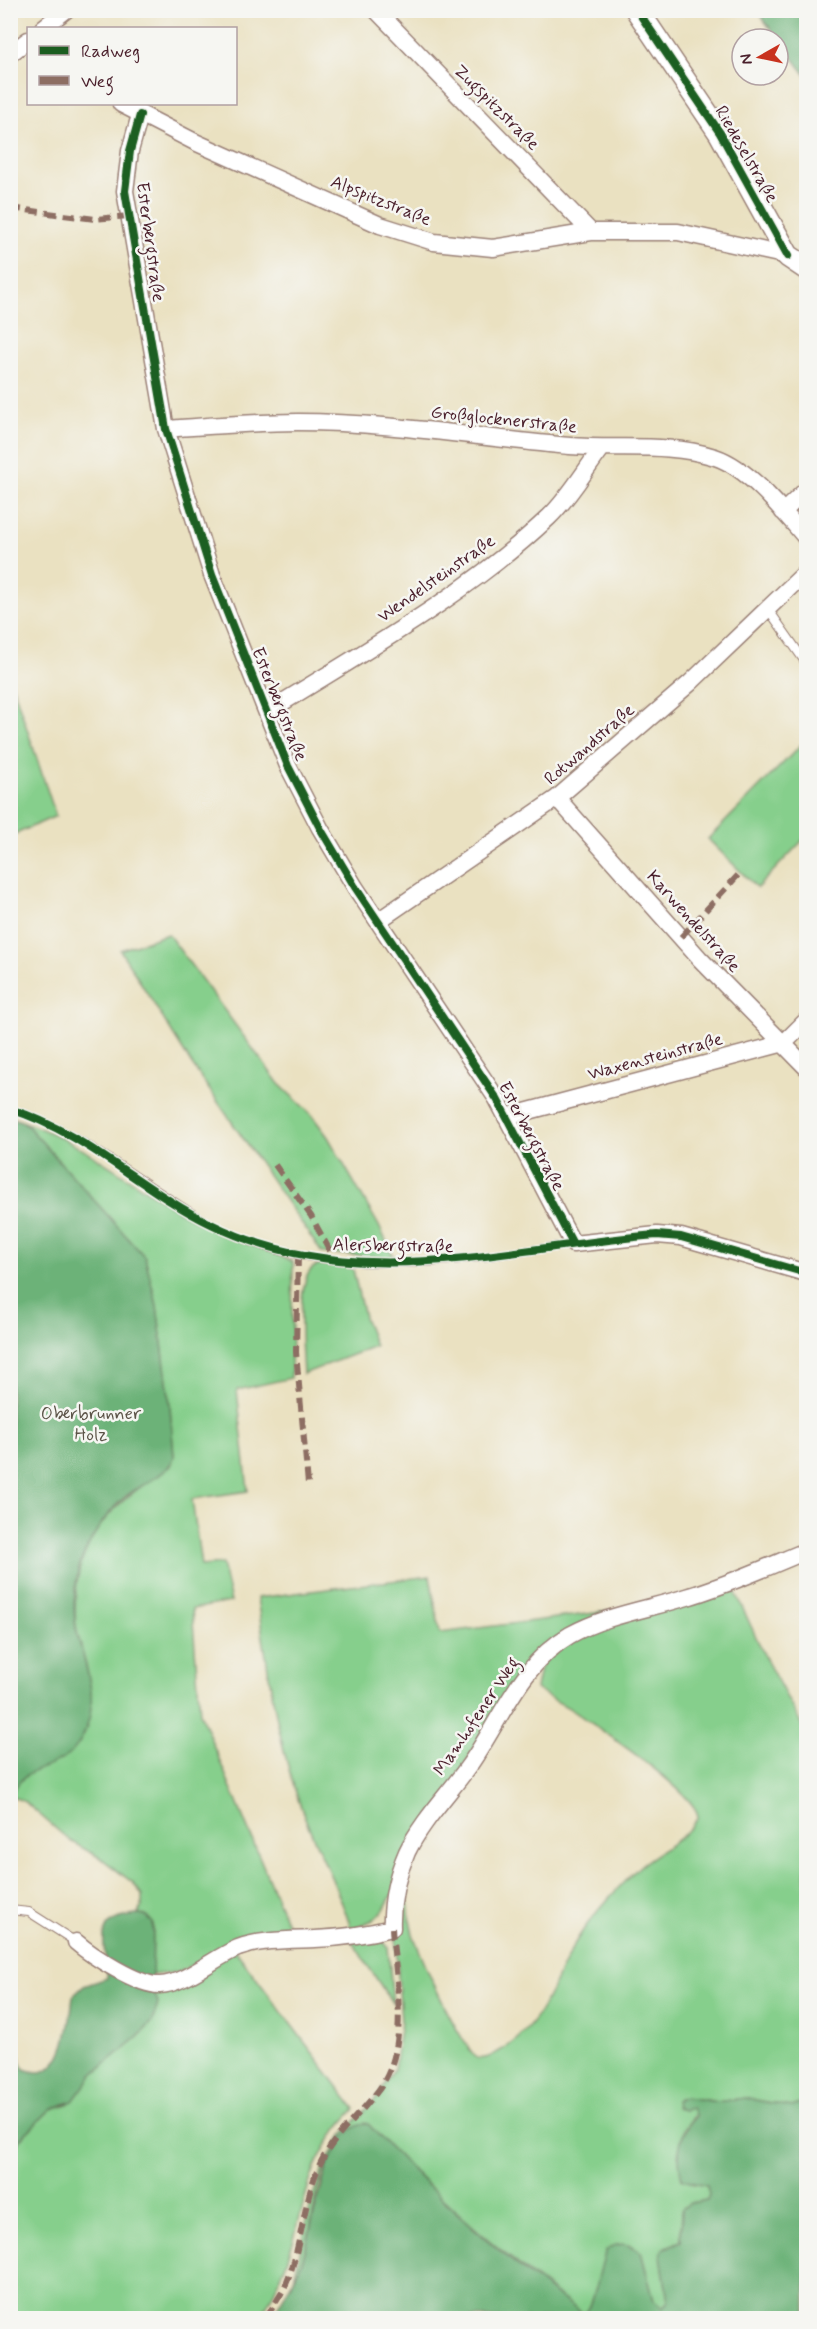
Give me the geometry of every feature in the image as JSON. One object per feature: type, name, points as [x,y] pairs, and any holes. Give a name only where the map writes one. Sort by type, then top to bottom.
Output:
[{"type":"street","points":[[44,27],[66,10]]},
{"type":"street","name":"Zugspitzstraße","points":[[376,10],[591,232]]},
{"type":"street","name":"Riedeselstraße","points":[[637,10],[720,133],[788,256],[807,268]]},
{"type":"street","name":"Alpspitzstraße","points":[[123,105],[380,225],[434,242],[493,248],[591,232],[685,233],[788,256]]},
{"type":"street","name":"Esterbergstraße","points":[[140,115],[130,151],[125,191],[166,429],[182,486],[212,575],[288,766],[311,811],[378,921],[460,1043],[506,1117],[573,1244]]},
{"type":"street","name":"Großglocknerstraße","points":[[166,429],[300,422],[602,448],[675,448],[717,458],[755,484],[807,538]]},
{"type":"street","name":"Wendelsteinstraße","points":[[267,712],[389,635],[489,567],[550,516],[602,448]]},
{"type":"street","points":[[783,512],[807,490]]},
{"type":"street","name":"Rotwandstraße","points":[[378,921],[557,798],[690,683],[807,572]]},
{"type":"street","name":"Karwendelstraße","points":[[557,798],[700,959],[807,1067]]},
{"type":"street","name":"Waxensteinstraße","points":[[506,1117],[784,1043],[807,1021]]},
{"type":"street","name":"Alersbergstraße","points":[[573,1244],[657,1235],[681,1237],[807,1272]]},
{"type":"street","name":"Mamhofener Weg","points":[[76,1942],[87,1952],[132,1976],[150,1984],[159,1985],[187,1975],[242,1947],[278,1940],[317,1939],[392,1928],[392,1907],[398,1880],[414,1839],[468,1768],[527,1673],[548,1651],[572,1634],[599,1622],[719,1587],[807,1551]]},
{"type":"lane","points":[[768,609],[807,663]]},
{"type":"lane","name":"Alersbergstraße","points":[[10,1109],[89,1144],[209,1224],[255,1244],[298,1255],[368,1262],[458,1261],[573,1244]]},
{"type":"lane","points":[[10,1910],[29,1912],[76,1942]]},
{"type":"green space","points":[[757,11],[806,11],[806,75],[790,54],[790,27],[769,27]]},
{"type":"green space","points":[[11,681],[56,816],[10,836]]},
{"type":"green space","points":[[804,742],[806,745],[806,837],[757,888],[708,839]]},
{"type":"green space","points":[[168,934],[279,1084],[311,1114],[328,1137],[379,1226],[394,1258],[322,1253],[191,1063],[120,950]]},
{"type":"green space","name":"Oberbrunner Holz","points":[[10,1117],[24,1122],[145,1257],[157,1306],[169,1396],[174,1457],[166,1470],[131,1492],[107,1515],[85,1552],[75,1589],[74,1609],[76,1628],[91,1689],[87,1726],[79,1743],[70,1754],[27,1775],[18,1783],[11,1796]]},
{"type":"green space","points":[[24,1122],[71,1143],[207,1226],[293,1262],[291,1378],[237,1390],[248,1491],[192,1499],[201,1566],[222,1564],[231,1602],[192,1609],[200,1713],[291,1933],[232,1942],[179,1972],[152,1975],[153,1923],[145,1915],[138,1914],[142,1907],[142,1895],[133,1883],[102,1859],[70,1841],[25,1802],[11,1796],[17,1784],[26,1776],[71,1751],[80,1740],[87,1725],[90,1713],[90,1690],[75,1622],[76,1591],[85,1552],[104,1521],[117,1507],[131,1494],[171,1466],[174,1457],[169,1396],[157,1306],[145,1257]]},
{"type":"green space","points":[[318,1265],[352,1265],[364,1317],[375,1346],[303,1374],[301,1317],[304,1286],[308,1274]]},
{"type":"green space","points":[[430,1576],[440,1633],[633,1608],[561,1635],[478,1741],[383,1911],[373,1920],[351,1929],[293,1785],[274,1706],[257,1598]]},
{"type":"green space","points":[[733,1587],[768,1663],[806,1733],[806,2102],[792,2107],[745,2098],[717,2102],[702,2099],[678,2099],[676,2108],[684,2110],[692,2107],[696,2113],[684,2129],[678,2155],[690,2182],[707,2185],[709,2195],[707,2200],[690,2203],[682,2209],[681,2241],[666,2247],[662,2260],[668,2301],[663,2309],[654,2301],[641,2252],[630,2245],[606,2251],[590,2308],[587,2312],[582,2313],[470,2224],[368,2124],[364,2123],[337,2150],[326,2167],[316,2198],[306,2248],[294,2279],[312,2198],[324,2165],[343,2134],[376,2099],[394,2069],[401,2022],[396,1942],[400,1903],[408,1901],[413,1934],[432,1981],[460,2035],[477,2058],[485,2058],[514,2042],[527,2029],[546,2000],[580,1935],[608,1899],[640,1866],[687,1831],[698,1816],[680,1791],[643,1760],[572,1710],[536,1689],[541,1663],[574,1638]]},
{"type":"green space","points":[[138,1914],[145,1915],[153,1923],[152,1986],[158,2003],[152,2022],[138,2037],[93,2074],[73,2101],[51,2109],[20,2139],[11,2158],[11,2046],[16,2050],[24,2069],[38,2072],[49,2069],[63,2049],[73,1996],[84,1986],[107,1978],[105,1931],[115,1920]]},
{"type":"green space","points":[[380,1938],[388,1947],[393,2004],[351,1940]]},
{"type":"green space","points":[[235,1950],[355,2109],[325,2147],[316,2164],[284,2270],[261,2317],[11,2318],[10,2158],[20,2139],[51,2109],[68,2104],[93,2074],[138,2037],[152,2022],[158,2003],[152,1986]]},
{"type":"green space","points":[[684,2097],[717,2102],[745,2098],[792,2107],[806,2102],[806,2318],[272,2318],[302,2262],[316,2205],[331,2159],[341,2140],[353,2128],[368,2124],[443,2200],[497,2249],[584,2314],[594,2295],[606,2251],[619,2244],[628,2245],[641,2252],[654,2301],[663,2308],[668,2301],[661,2255],[663,2249],[681,2241],[682,2209],[690,2203],[707,2200],[709,2195],[707,2185],[682,2179],[679,2161],[680,2145],[685,2130],[696,2116],[692,2108],[684,2110],[677,2108],[676,2101]]},
{"type":"marked path","points":[[10,208],[95,219],[129,216]]},
{"type":"marked path","points":[[681,937],[741,872]]},
{"type":"marked path","points":[[275,1165],[311,1216],[335,1260]]},
{"type":"marked path","points":[[298,1255],[296,1352],[308,1484]]},
{"type":"marked path","points":[[267,2318],[285,2287],[292,2268],[314,2178],[320,2164],[339,2135],[377,2092],[388,2074],[395,2055],[399,2013],[392,1928]]},
{"type":"cycle path","points":[[637,10],[720,133],[788,256]]},
{"type":"cycle path","points":[[140,115],[130,151],[125,191],[166,429],[212,575],[288,766],[320,828],[355,887],[497,1099],[573,1244]]},
{"type":"cycle path","points":[[10,1109],[64,1132],[161,1195],[211,1224],[265,1246],[320,1258],[376,1262],[431,1261],[657,1235],[681,1237],[806,1273]]}]
